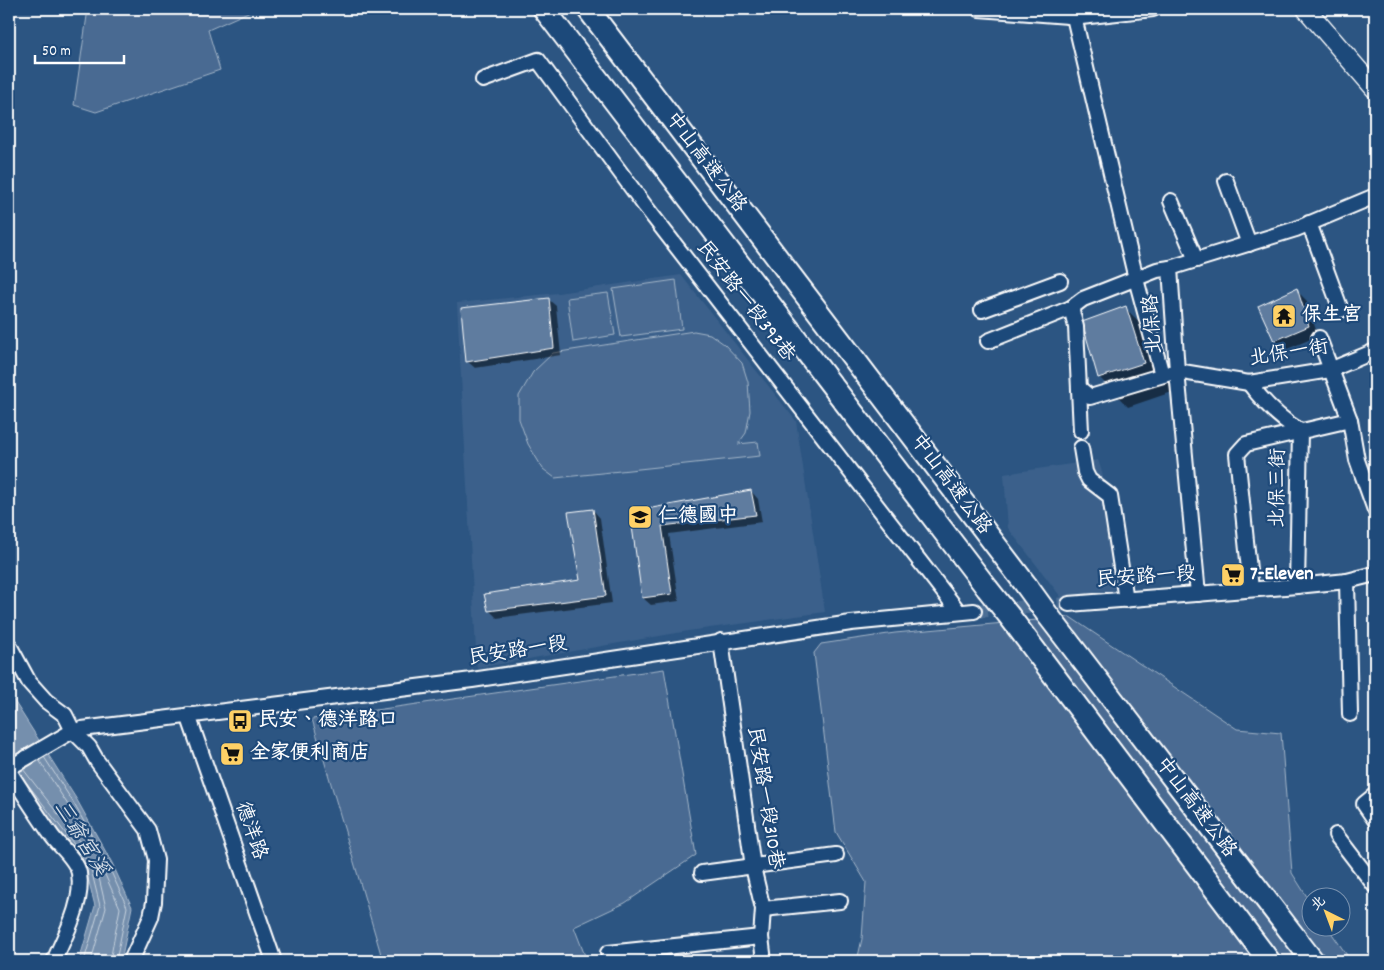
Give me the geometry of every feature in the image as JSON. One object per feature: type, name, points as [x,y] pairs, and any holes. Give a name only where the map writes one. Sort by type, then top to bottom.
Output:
[{"type":"highway","name":"中山高速公路","points":[[544,9],[1010,617],[1268,961]]},
{"type":"highway","name":"中山高速公路","points":[[588,9],[1313,961]]},
{"type":"main road","points":[[1306,9],[1375,89]]},
{"type":"street","points":[[979,9],[1074,16],[1153,9]]},
{"type":"street","points":[[1074,16],[1136,279],[1162,375]]},
{"type":"street","name":"民安路一段393巷","points":[[483,80],[538,60],[645,206],[959,612]]},
{"type":"street","points":[[1226,181],[1249,244]]},
{"type":"street","name":"北保路","points":[[1198,594],[1177,371],[1170,268],[1309,223],[1375,196]]},
{"type":"street","points":[[1171,201],[1196,260]]},
{"type":"street","points":[[1309,223],[1341,310]]},
{"type":"street","points":[[988,340],[1071,308],[1083,299],[1157,270],[1170,268]]},
{"type":"street","points":[[982,310],[1060,281]]},
{"type":"street","points":[[1071,308],[1076,328],[1081,431]]},
{"type":"street","points":[[1319,338],[1350,420],[1357,460],[1375,510]]},
{"type":"street","name":"北保一街","points":[[1177,371],[1249,383],[1330,370],[1375,352]]},
{"type":"street","points":[[1079,388],[1090,396],[1177,371]]},
{"type":"street","name":"北保三街","points":[[1249,383],[1269,408],[1282,420],[1300,432],[1297,586]]},
{"type":"street","points":[[1251,589],[1238,454],[1246,444],[1350,420]]},
{"type":"street","points":[[1081,448],[1084,472],[1089,480],[1110,496],[1126,600]]},
{"type":"street","name":"民安路一段","points":[[1069,604],[1297,586],[1347,581],[1375,574]]},
{"type":"street","points":[[1347,581],[1350,714]]},
{"type":"street","name":"民安路一段","points":[[71,732],[116,724],[472,680],[851,623],[974,611]]},
{"type":"street","name":"民安路一段310巷","points":[[721,642],[753,867],[763,909],[761,937],[764,961]]},
{"type":"street","points":[[9,646],[29,682],[46,701],[66,715],[71,732],[89,747],[97,761],[148,830],[154,850],[156,878],[151,917],[132,961]]},
{"type":"street","name":"德洋路","points":[[188,715],[274,961]]},
{"type":"street","points":[[54,961],[73,915],[80,890],[79,871],[52,837],[11,768],[71,732]]},
{"type":"street","points":[[1375,795],[1364,804],[1375,820]]},
{"type":"street","points":[[1336,835],[1375,886]]},
{"type":"street","points":[[702,873],[836,855]]},
{"type":"street","points":[[763,909],[840,900]]},
{"type":"street","points":[[608,953],[761,937]]},
{"type":"shaded area","points":[[88,9],[255,9],[208,30],[220,70],[96,112],[74,105]]},
{"type":"shaded area","name":"仁德國中","points":[[681,275],[796,421],[825,612],[688,631],[477,668],[457,303],[558,293]]},
{"type":"shaded area","points":[[676,280],[682,329],[621,337],[613,289]]},
{"type":"shaded area","points":[[608,293],[615,335],[573,342],[567,298]]},
{"type":"shaded area","points":[[694,331],[710,334],[724,344],[742,363],[748,382],[750,411],[746,433],[738,444],[758,442],[760,456],[555,478],[543,469],[528,444],[519,419],[519,396],[533,372],[553,353]]},
{"type":"shaded area","points":[[1098,460],[1102,472],[1119,572],[1112,597],[1061,597],[1008,528],[1004,474]]},
{"type":"shaded area","points":[[1070,617],[1237,729],[1281,733],[1292,873],[1302,889],[1302,938],[1335,938],[1351,961],[857,961],[862,939],[866,882],[836,832],[814,653],[821,644],[895,633]]},
{"type":"shaded area","points":[[664,669],[696,855],[625,903],[574,927],[587,961],[383,961],[312,719]]},
{"type":"water","name":"三爺宮溪","points":[[9,693],[77,800],[112,863],[132,907],[121,961],[79,961],[95,906],[85,866],[9,768]]},
{"type":"building","name":"保生宮","points":[[1297,288],[1309,326],[1274,341],[1258,306]]},
{"type":"building","points":[[549,298],[554,348],[466,362],[461,308]]},
{"type":"building","points":[[1126,306],[1144,363],[1098,378],[1082,322]]},
{"type":"building","points":[[751,490],[756,515],[662,526],[672,594],[642,598],[630,512]]},
{"type":"building","points":[[593,509],[606,596],[488,611],[484,594],[580,580],[568,512]]},
{"type":"tunnel","points":[[974,611],[1069,604]]},
{"type":"place","name":"保生宮","points":[[1284,316]]},
{"type":"place","name":"仁德國中","points":[[640,517]]},
{"type":"place","name":"7-Eleven","points":[[1233,575]]},
{"type":"place","name":"民安、德洋路口","points":[[240,721]]},
{"type":"place","name":"全家便利商店","points":[[232,754]]}]
